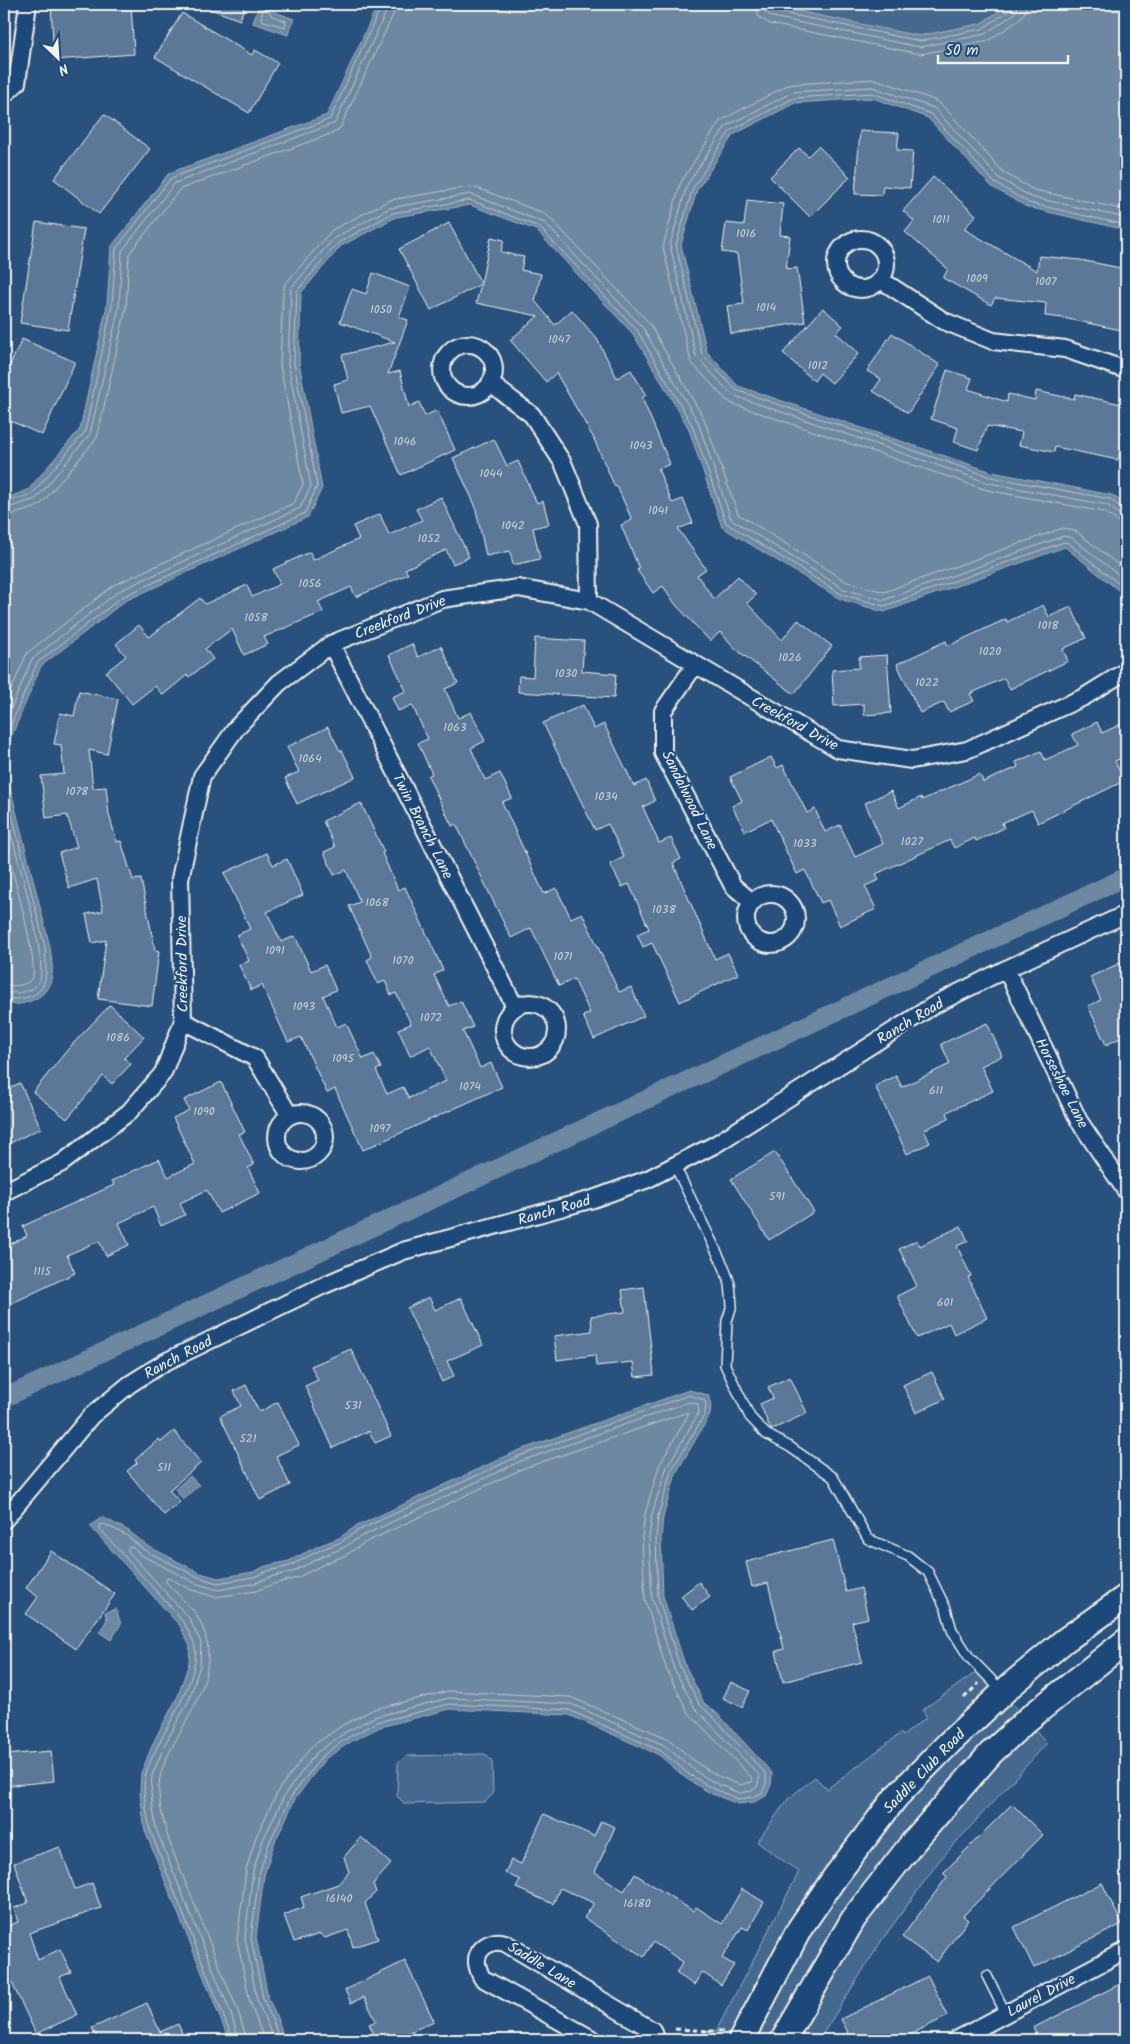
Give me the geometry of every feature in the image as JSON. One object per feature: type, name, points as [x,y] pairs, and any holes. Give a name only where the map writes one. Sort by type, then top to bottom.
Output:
[{"type":"street","points":[[4,96],[17,83],[28,4]]},
{"type":"street","points":[[881,280],[944,321],[993,341],[1065,349],[1126,370]]},
{"type":"street","points":[[490,382],[532,415],[564,463],[588,524],[589,601]]},
{"type":"street","name":"Creekford Drive","points":[[4,1192],[62,1163],[129,1112],[163,1073],[183,1021],[180,879],[202,776],[237,727],[279,682],[331,644],[442,599],[518,588],[589,601],[838,749],[912,760],[967,750],[1084,697],[1126,671]]},
{"type":"street","name":"Twin Branch Lane","points":[[331,644],[515,1007]]},
{"type":"street","name":"Sandalwood Lane","points":[[694,665],[663,711],[663,752],[733,886],[752,902]]},
{"type":"street","name":"Ranch Road","points":[[4,1520],[90,1416],[130,1384],[165,1362],[372,1263],[403,1251],[593,1199],[675,1166],[716,1144],[934,1005],[1006,969],[1126,914]]},
{"type":"street","name":"Horseshoe Lane","points":[[1006,969],[1079,1121],[1126,1191]]},
{"type":"street","points":[[183,1021],[255,1058],[290,1116]]},
{"type":"street","name":"Saddle Club Road","points":[[741,2040],[800,1928],[835,1878],[896,1798],[949,1743],[1004,1692],[1064,1641],[1126,1598]]},
{"type":"street","points":[[783,2040],[854,1918],[914,1841],[991,1753],[1028,1719],[1126,1641]]},
{"type":"street","name":"Saddle Lane","points":[[594,2040],[482,1978],[478,1968],[478,1955],[491,1943],[501,1941],[652,2030],[657,2040]]},
{"type":"street","name":"Laurel Drive","points":[[956,2040],[1126,1950]]},
{"type":"lane","points":[[675,1166],[724,1267],[730,1284],[732,1305],[727,1321],[725,1365],[750,1417],[766,1434],[790,1447],[833,1477],[868,1539],[908,1556],[928,1572],[946,1609],[952,1630],[969,1657],[1004,1692]]},
{"type":"lane","points":[[986,1976],[1006,2014]]},
{"type":"path","points":[[851,4],[888,8],[918,8],[931,4]]},
{"type":"path","points":[[675,2029],[709,2031]]},
{"type":"shaded area","points":[[765,4],[1010,4],[980,24],[919,36],[833,21]]},
{"type":"shaded area","points":[[981,1669],[1047,1743],[939,1861],[882,1940],[819,2040],[699,2040],[704,2031],[716,2031],[799,1872],[757,1842],[788,1799],[815,1777],[827,1789],[901,1733],[903,1736],[927,1717],[922,1710]]},
{"type":"shaded area","points":[[485,1754],[492,1761],[493,1794],[485,1802],[405,1804],[397,1796],[398,1763],[407,1756]]},
{"type":"water","points":[[271,4],[275,12],[294,19],[288,35],[253,23],[259,6]]},
{"type":"water","points":[[378,4],[763,4],[919,36],[980,24],[1010,4],[1121,4],[1126,26],[1126,230],[1027,207],[992,187],[928,118],[873,98],[795,103],[733,135],[697,190],[681,245],[707,352],[738,386],[992,472],[1112,495],[1126,505],[1126,587],[1118,590],[1065,547],[884,612],[840,599],[722,527],[688,427],[633,334],[536,230],[470,205],[396,217],[341,246],[301,293],[299,362],[322,488],[308,517],[125,601],[41,666],[4,754],[4,499],[28,490],[80,429],[107,305],[111,247],[169,173],[327,115]]},
{"type":"water","points":[[4,763],[50,947],[52,968],[50,983],[41,995],[27,1002],[12,1005],[4,1004]]},
{"type":"water","points":[[689,1390],[708,1395],[711,1402],[710,1415],[676,1473],[663,1517],[661,1538],[663,1596],[685,1665],[704,1703],[719,1715],[772,1773],[771,1785],[766,1796],[754,1802],[738,1804],[710,1793],[687,1779],[659,1755],[569,1715],[450,1709],[380,1727],[352,1741],[325,1759],[295,1799],[274,1844],[264,1875],[256,1937],[268,1997],[281,2028],[283,2040],[229,2040],[145,1831],[140,1793],[141,1773],[155,1739],[178,1696],[189,1663],[190,1646],[180,1626],[90,1526],[102,1517],[129,1531],[146,1545],[200,1573],[218,1578],[253,1572],[266,1566],[289,1561],[318,1546],[339,1538],[355,1527],[517,1451]]},
{"type":"water","points":[[190,1476],[199,1485],[183,1499],[175,1489]]},
{"type":"water","points":[[116,1609],[121,1624],[111,1640],[99,1632],[107,1620],[105,1612]]},
{"type":"building","points":[[51,4],[131,4],[134,54],[54,60]]},
{"type":"building","points":[[201,4],[245,4],[240,20]]},
{"type":"building","points":[[182,13],[252,55],[255,50],[278,63],[249,113],[155,57]]},
{"type":"building","points":[[104,114],[150,149],[99,214],[54,179]]},
{"type":"building","points":[[860,131],[899,133],[897,150],[913,151],[910,188],[883,186],[882,195],[855,194]]},
{"type":"building","points":[[818,146],[850,177],[810,217],[770,177],[799,148],[808,156]]},
{"type":"building","points":[[933,177],[976,215],[964,229],[1037,271],[1039,256],[1080,260],[1126,269],[1126,331],[1045,316],[1046,303],[995,298],[991,305],[943,278],[948,269],[905,232],[914,221],[903,211]]},
{"type":"building","points":[[747,200],[783,204],[780,235],[790,236],[786,269],[797,268],[805,322],[731,334],[727,306],[744,304],[737,254],[722,252],[726,223],[744,225]]},
{"type":"building","points":[[36,222],[84,229],[68,330],[20,323]]},
{"type":"building","points":[[449,223],[481,283],[491,237],[504,240],[501,252],[524,257],[521,270],[541,274],[535,301],[555,325],[572,310],[597,339],[617,378],[631,370],[646,395],[642,398],[670,464],[658,469],[672,503],[683,499],[693,523],[678,529],[706,569],[697,575],[714,599],[738,576],[756,595],[747,603],[782,640],[798,620],[832,646],[794,694],[737,650],[720,632],[710,641],[676,605],[663,586],[653,593],[637,570],[639,568],[621,525],[632,520],[593,437],[556,373],[546,382],[510,340],[538,316],[476,303],[481,284],[431,310],[399,249]]},
{"type":"building","points":[[373,273],[410,287],[399,317],[408,320],[388,374],[400,371],[409,407],[419,402],[425,416],[437,410],[455,450],[401,475],[370,406],[341,413],[334,384],[348,380],[342,355],[395,342],[340,322],[352,289],[366,294]]},
{"type":"building","points":[[823,308],[843,326],[836,333],[859,353],[832,383],[820,373],[814,381],[783,353]]},
{"type":"building","points":[[892,333],[940,365],[908,413],[873,391],[881,379],[867,371]]},
{"type":"building","points":[[22,339],[75,362],[42,435],[4,418],[4,378]]},
{"type":"building","points":[[947,370],[972,378],[968,389],[1007,402],[1008,394],[1035,400],[1036,391],[1074,399],[1075,394],[1126,405],[1126,423],[1118,460],[1055,447],[1054,452],[1019,445],[1022,432],[987,426],[978,450],[954,442],[958,428],[931,419]]},
{"type":"building","points":[[494,439],[507,466],[518,461],[537,503],[543,501],[549,524],[533,528],[540,559],[513,565],[510,551],[486,556],[475,505],[453,458]]},
{"type":"building","points":[[441,497],[469,557],[453,564],[446,550],[405,569],[408,574],[356,597],[351,587],[318,602],[323,612],[264,637],[268,644],[244,655],[232,629],[205,649],[213,659],[189,677],[187,675],[163,695],[155,686],[132,704],[106,672],[126,656],[116,644],[139,625],[149,637],[200,598],[205,604],[247,585],[252,597],[280,584],[273,569],[310,552],[313,560],[359,539],[353,526],[380,514],[389,535],[422,520],[416,509]]},
{"type":"building","points":[[1043,605],[1049,617],[1071,607],[1086,638],[1063,649],[1068,661],[1010,689],[1004,678],[970,694],[974,701],[949,712],[944,702],[920,713],[897,664],[946,641],[948,646],[1006,619],[1007,622]]},
{"type":"building","points":[[535,638],[584,641],[582,671],[616,674],[614,698],[518,692],[519,676],[533,677]]},
{"type":"building","points":[[412,644],[418,657],[441,646],[458,683],[445,689],[458,718],[471,712],[485,741],[471,748],[485,780],[500,773],[512,798],[502,802],[544,894],[556,888],[571,918],[582,913],[619,992],[631,987],[644,1016],[594,1039],[583,1016],[590,1013],[574,979],[559,986],[531,928],[511,938],[456,824],[452,826],[428,776],[432,774],[418,743],[428,739],[412,705],[398,711],[392,697],[406,691],[389,655]]},
{"type":"building","points":[[887,655],[891,713],[864,715],[864,704],[834,706],[832,670],[859,668],[859,657]]},
{"type":"building","points":[[79,691],[118,699],[107,754],[89,750],[93,788],[106,787],[109,815],[117,842],[121,841],[133,880],[141,879],[155,950],[159,951],[152,1006],[98,999],[106,940],[92,943],[86,914],[103,911],[97,879],[69,888],[59,853],[77,847],[67,815],[46,818],[41,776],[64,774],[61,745],[54,744],[60,713],[74,716]]},
{"type":"building","points":[[583,705],[594,729],[604,724],[634,786],[646,780],[655,801],[643,807],[659,843],[671,838],[681,859],[673,863],[715,959],[728,953],[738,974],[680,1002],[652,943],[643,947],[637,934],[649,929],[629,884],[622,887],[610,864],[624,857],[608,824],[595,830],[543,723]]},
{"type":"building","points":[[1097,722],[1102,733],[1126,722],[1126,756],[1115,761],[1124,781],[1038,823],[1032,810],[1002,823],[1004,828],[976,841],[975,838],[954,848],[950,840],[876,874],[879,880],[865,886],[876,909],[840,926],[828,900],[821,903],[805,870],[797,874],[771,819],[745,831],[732,806],[742,801],[730,777],[771,757],[777,768],[783,765],[807,813],[815,809],[825,832],[840,825],[855,857],[883,844],[865,803],[891,791],[899,808],[921,797],[922,800],[980,774],[983,782],[1018,767],[1016,762],[1041,751],[1045,760],[1078,745],[1072,734]]},
{"type":"building","points":[[328,727],[355,777],[297,804],[285,778],[299,772],[287,747]]},
{"type":"building","points":[[361,803],[384,852],[382,853],[398,890],[405,887],[443,970],[434,975],[449,1006],[461,1001],[473,1027],[463,1031],[480,1068],[491,1063],[502,1087],[363,1150],[335,1089],[327,1093],[301,1037],[288,1042],[262,985],[251,990],[239,965],[249,961],[237,935],[250,929],[224,873],[267,853],[273,865],[287,859],[303,895],[267,912],[281,942],[295,936],[311,971],[325,965],[336,990],[323,996],[337,1027],[346,1023],[363,1059],[374,1054],[381,1068],[376,1070],[387,1094],[403,1087],[409,1098],[446,1081],[430,1046],[410,1056],[398,1029],[411,1024],[396,993],[391,995],[385,981],[378,984],[367,960],[372,957],[349,906],[360,902],[346,870],[334,875],[324,852],[335,847],[323,821]]},
{"type":"building","points":[[1120,963],[1126,977],[1126,1035],[1106,1045],[1088,1006],[1101,1000],[1090,977]]},
{"type":"building","points":[[110,1005],[144,1037],[124,1058],[131,1064],[112,1084],[103,1076],[67,1119],[33,1092],[69,1048]]},
{"type":"building","points":[[987,1023],[1002,1056],[981,1066],[993,1091],[947,1112],[949,1118],[924,1130],[930,1143],[907,1154],[875,1086],[896,1076],[902,1087],[950,1064],[941,1044]]},
{"type":"building","points":[[221,1082],[245,1132],[239,1134],[254,1165],[248,1168],[260,1193],[219,1213],[207,1190],[180,1203],[185,1215],[161,1226],[153,1207],[119,1223],[129,1245],[106,1256],[99,1241],[67,1255],[75,1273],[4,1307],[4,1247],[27,1236],[23,1226],[114,1185],[112,1181],[159,1159],[168,1177],[195,1164],[173,1118],[189,1110],[184,1100]]},
{"type":"building","points":[[20,1083],[41,1128],[4,1146],[4,1091]]},
{"type":"building","points":[[775,1152],[814,1212],[769,1240],[731,1179]]},
{"type":"building","points":[[961,1226],[968,1241],[957,1246],[971,1276],[968,1277],[987,1318],[954,1334],[949,1323],[917,1338],[897,1296],[917,1286],[899,1249],[917,1240],[920,1246]]},
{"type":"building","points":[[644,1287],[654,1375],[635,1377],[633,1362],[596,1366],[595,1355],[557,1360],[554,1336],[592,1331],[591,1316],[625,1312],[622,1290]]},
{"type":"building","points":[[429,1297],[435,1310],[461,1298],[483,1345],[447,1361],[454,1376],[442,1382],[407,1308]]},
{"type":"building","points":[[351,1349],[391,1436],[375,1443],[369,1431],[333,1448],[305,1386],[318,1380],[311,1366]]},
{"type":"building","points":[[932,1372],[945,1399],[916,1413],[903,1385]]},
{"type":"building","points":[[790,1377],[807,1413],[771,1430],[760,1404],[773,1398],[768,1387]]},
{"type":"building","points":[[246,1385],[259,1412],[278,1402],[299,1445],[276,1456],[290,1485],[260,1500],[220,1416],[241,1406],[234,1391]]},
{"type":"building","points":[[174,1431],[201,1463],[169,1490],[180,1502],[164,1515],[127,1471],[137,1463],[135,1460],[159,1439],[161,1442]]},
{"type":"building","points":[[833,1540],[846,1592],[861,1588],[868,1618],[852,1622],[862,1662],[783,1682],[776,1651],[784,1649],[768,1583],[752,1587],[746,1562]]},
{"type":"building","points":[[51,1551],[115,1594],[76,1649],[26,1614],[38,1597],[26,1588]]},
{"type":"building","points":[[699,1582],[710,1597],[692,1610],[681,1596]]},
{"type":"building","points":[[731,1682],[750,1691],[742,1707],[723,1698]]},
{"type":"building","points":[[51,1751],[54,1781],[4,1786],[4,1755]]},
{"type":"building","points":[[1012,1804],[1043,1835],[963,1916],[968,1920],[937,1962],[902,1937],[947,1877],[943,1873]]},
{"type":"building","points":[[544,1814],[594,1836],[601,1821],[615,1827],[595,1872],[624,1891],[635,1874],[693,1911],[696,1907],[722,1924],[742,1889],[764,1902],[748,1930],[742,1927],[722,1958],[734,1965],[721,1985],[702,1972],[694,1985],[676,1973],[683,1962],[653,1942],[644,1957],[584,1918],[594,1903],[560,1888],[553,1904],[516,1888],[520,1880],[505,1873],[511,1860],[521,1864]]},
{"type":"building","points":[[361,1837],[391,1864],[373,1884],[376,1892],[365,1903],[378,1939],[353,1947],[348,1930],[325,1938],[320,1934],[294,1942],[284,1915],[304,1907],[301,1897],[338,1884],[349,1872],[344,1857]]},
{"type":"building","points":[[60,1847],[75,1889],[92,1883],[101,1908],[29,1933],[38,1960],[60,1949],[71,1972],[60,1977],[77,2015],[36,2034],[4,1966],[4,1927],[18,1922],[14,1908],[28,1903],[14,1863]]},
{"type":"building","points":[[1102,1883],[1122,1924],[1034,1968],[1014,1927]]},
{"type":"building","points":[[405,1961],[434,2021],[393,2040],[377,2040],[369,2024],[376,2021],[364,1997],[351,2003],[345,1990]]},
{"type":"building","points":[[928,1976],[948,2016],[899,2040],[852,2040],[841,2019]]},
{"type":"building","points":[[1120,1984],[1126,1998],[1126,2040],[1039,2040],[1033,2028]]},
{"type":"building","points":[[147,2003],[160,2032],[178,2024],[185,2040],[98,2040],[92,2028]]},
{"type":"waterway","points":[[4,1398],[1126,877]]}]
